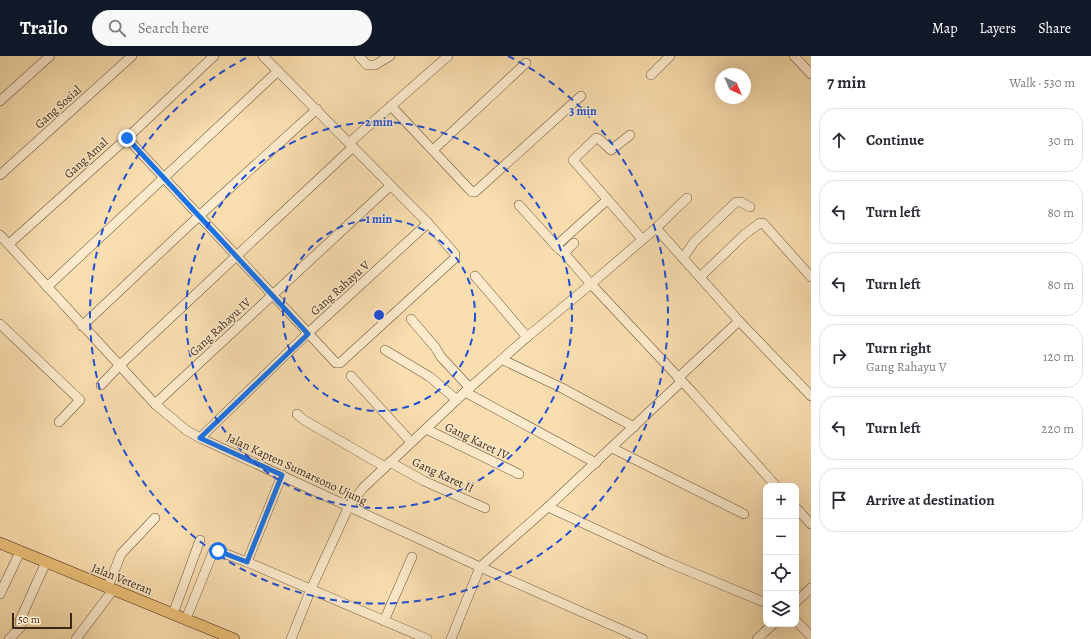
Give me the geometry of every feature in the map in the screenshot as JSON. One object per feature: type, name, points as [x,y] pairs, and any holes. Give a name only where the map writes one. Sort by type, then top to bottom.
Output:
[{"type":"main road","name":"Jalan Veteran","points":[[0,543],[234,639]]},
{"type":"street","points":[[0,101],[50,56]]},
{"type":"street","name":"Gang Sosial","points":[[0,176],[132,56]]},
{"type":"street","name":"Gang Amal","points":[[9,244],[127,138],[214,56]]},
{"type":"street","points":[[127,138],[308,334],[336,363],[340,363],[455,258],[454,251],[317,109],[263,56]]},
{"type":"street","points":[[359,56],[367,65],[374,65],[390,56]]},
{"type":"street","points":[[101,385],[120,365],[236,257],[391,106],[448,56]]},
{"type":"street","points":[[651,75],[670,56]]},
{"type":"street","points":[[794,56],[811,74]]},
{"type":"street","points":[[433,150],[526,63]]},
{"type":"street","points":[[47,287],[278,70]]},
{"type":"street","points":[[391,106],[470,190],[475,192],[581,96]]},
{"type":"street","points":[[82,326],[199,216],[317,109]]},
{"type":"street","points":[[630,135],[611,150],[596,138],[573,159],[573,161],[642,239]]},
{"type":"street","name":"Gang Rahayu IV","points":[[155,404],[390,186]]},
{"type":"street","points":[[291,639],[311,589],[349,506],[363,488],[411,442],[527,337],[656,228],[686,198]]},
{"type":"street","points":[[556,246],[608,200]]},
{"type":"street","points":[[683,258],[694,242],[736,202],[741,202],[750,207]]},
{"type":"street","points":[[519,205],[556,246],[564,252],[591,284],[773,483]]},
{"type":"street","points":[[700,277],[745,234],[763,223],[811,277]]},
{"type":"street","name":"Gang Rahayu V","points":[[200,438],[308,334],[428,224]]},
{"type":"street","points":[[656,228],[739,321],[811,396]]},
{"type":"street","name":"Jalan Kapten Sumarsono Ujung","points":[[0,235],[155,404],[182,427],[200,438],[480,567],[643,639]]},
{"type":"street","points":[[564,252],[574,243]]},
{"type":"street","points":[[476,276],[527,337]]},
{"type":"street","points":[[411,319],[468,390],[596,463]]},
{"type":"street","points":[[450,639],[480,567],[612,448],[739,321]]},
{"type":"street","points":[[0,324],[80,400],[59,422]]},
{"type":"street","points":[[385,350],[430,377],[457,400]]},
{"type":"street","points":[[503,360],[562,388],[634,427]]},
{"type":"street","points":[[351,376],[411,442]]},
{"type":"street","name":"Gang Karet II","points":[[297,414],[304,420],[388,464],[485,508]]},
{"type":"street","name":"Gang Karet IV","points":[[426,429],[519,474]]},
{"type":"street","points":[[612,448],[744,514]]},
{"type":"street","points":[[247,562],[282,475]]},
{"type":"street","points":[[548,507],[667,562],[763,602]]},
{"type":"street","points":[[799,511],[811,524]]},
{"type":"street","points":[[76,639],[90,622],[110,589],[120,554],[155,518]]},
{"type":"street","points":[[173,614],[200,540]]},
{"type":"street","points":[[186,620],[214,551],[218,551],[311,589],[426,639]]},
{"type":"street","points":[[0,594],[20,552]]},
{"type":"street","points":[[384,621],[412,557]]},
{"type":"street","points":[[8,639],[21,627],[20,620],[46,562]]},
{"type":"street","points":[[799,599],[811,588]]},
{"type":"street","points":[[799,624],[811,636]]},
{"type":"street","points":[[757,639],[770,627]]},
{"type":"route","points":[[127,138],[308,334],[200,438],[282,475],[247,562],[218,551]]}]
